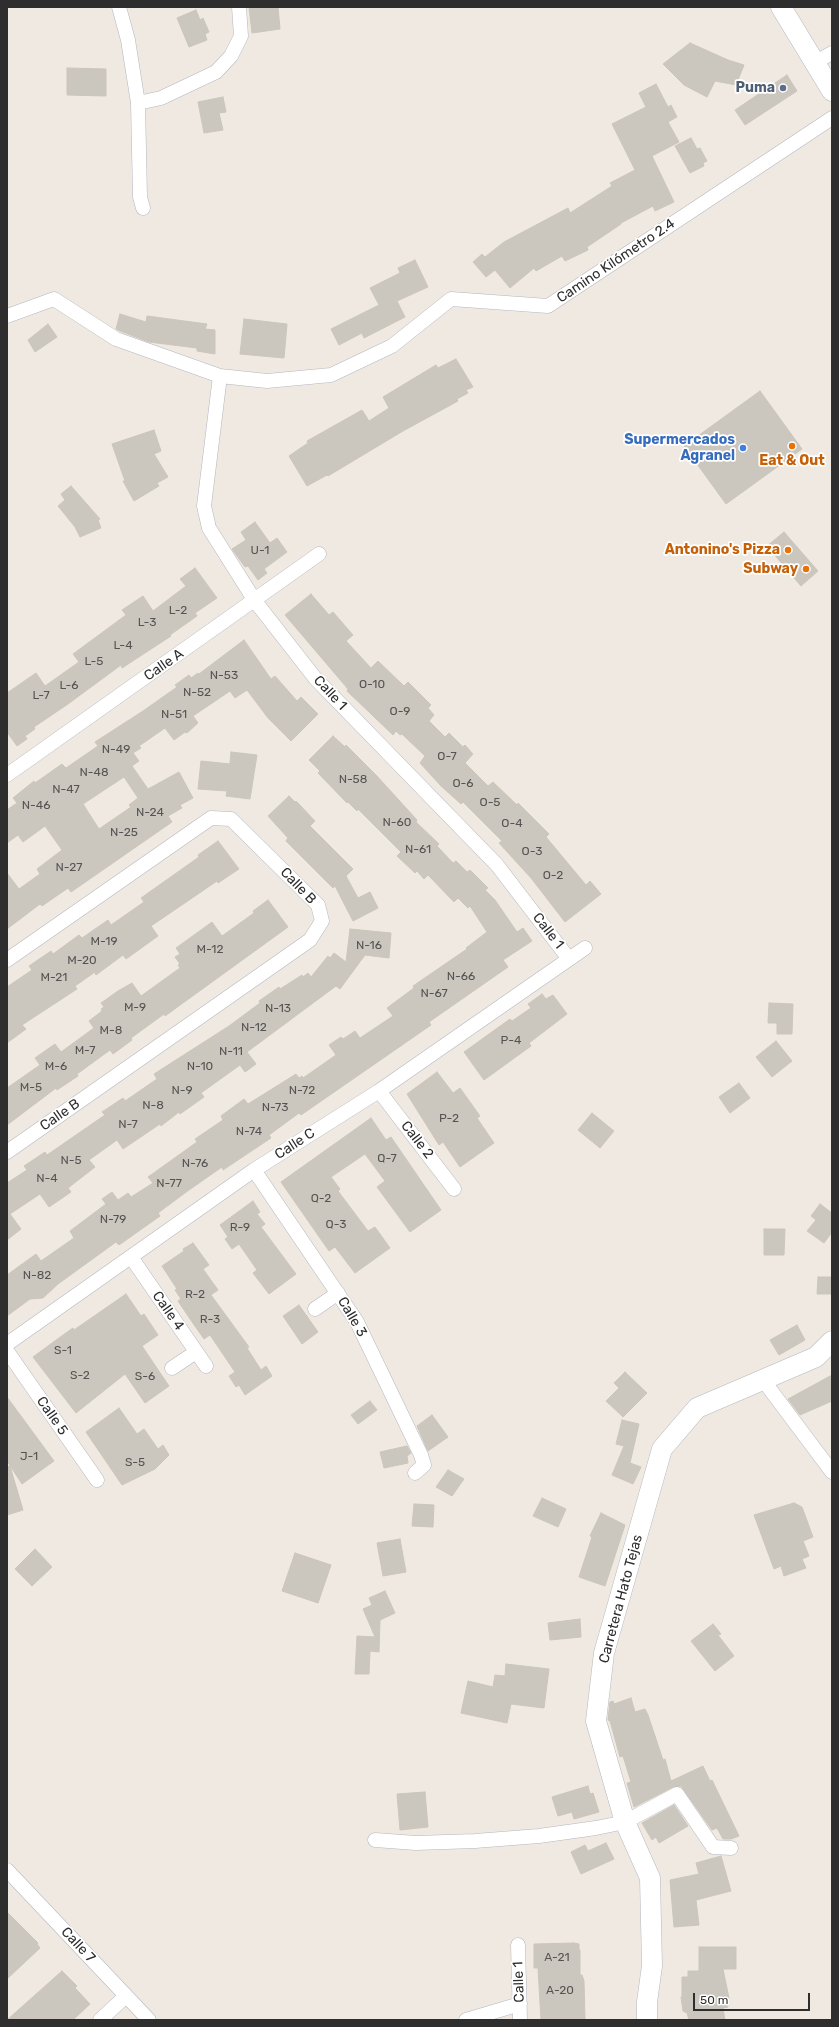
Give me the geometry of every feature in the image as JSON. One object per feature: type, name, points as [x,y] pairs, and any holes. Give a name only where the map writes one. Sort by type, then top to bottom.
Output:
[{"type":"street","points":[[119,7],[128,40],[138,103],[140,197],[143,208]]},
{"type":"street","points":[[138,103],[161,98],[216,72],[231,56],[241,36],[239,7]]},
{"type":"street","points":[[781,7],[832,91]]},
{"type":"street","points":[[814,63],[832,53]]},
{"type":"street","name":"Camino Kilómetro 2.4","points":[[7,316],[54,299],[116,339],[220,376],[267,381],[331,375],[392,346],[450,299],[548,306],[832,118]]},
{"type":"street","name":"Calle 1","points":[[220,376],[204,506],[209,528],[255,601],[315,678],[497,865],[569,959]]},
{"type":"street","name":"Calle A","points":[[7,775],[255,601],[319,554]]},
{"type":"street","name":"Calle B","points":[[7,960],[211,818],[231,818],[318,905],[322,921],[310,940],[7,1152]]},
{"type":"street","name":"Calle C","points":[[7,1344],[254,1170],[379,1091],[585,948]]},
{"type":"street","name":"Calle 2","points":[[379,1091],[454,1189]]},
{"type":"street","name":"Calle 3","points":[[254,1170],[357,1322],[421,1455],[424,1465],[415,1473]]},
{"type":"street","name":"Calle 4","points":[[131,1257],[206,1366]]},
{"type":"street","points":[[315,1309],[338,1293]]},
{"type":"street","name":"Carretera Hato Tejas","points":[[647,2020],[647,2002],[652,1966],[650,1878],[625,1822],[596,1721],[604,1653],[662,1449],[697,1408],[816,1357],[832,1341]]},
{"type":"street","name":"Calle 5","points":[[7,1351],[97,1480]]},
{"type":"street","points":[[172,1368],[196,1352]]},
{"type":"street","points":[[763,1380],[832,1472]]},
{"type":"street","points":[[374,1840],[416,1842],[475,1841],[546,1835],[596,1828],[625,1822],[677,1794],[713,1847],[731,1848]]},
{"type":"street","name":"Calle 7","points":[[10,1878],[149,2020]]},
{"type":"street","name":"Calle 1","points":[[518,1945],[520,2020]]},
{"type":"street","points":[[100,2020],[126,1996]]},
{"type":"street","points":[[466,2020],[520,2004]]},
{"type":"building","points":[[249,7],[278,7],[280,29],[252,33]]},
{"type":"building","points":[[196,10],[200,20],[203,18],[209,32],[205,34],[207,40],[189,47],[177,18]]},
{"type":"building","points":[[690,43],[728,60],[744,65],[736,85],[715,81],[707,97],[684,85],[663,64]]},
{"type":"building","points":[[67,68],[106,69],[106,96],[67,95]]},
{"type":"building","points":[[787,75],[797,91],[745,125],[735,110]]},
{"type":"building","points":[[656,84],[668,107],[671,105],[677,117],[668,122],[679,142],[652,156],[674,202],[655,211],[653,206],[621,223],[587,247],[588,250],[565,261],[562,256],[536,271],[534,268],[510,288],[495,270],[486,277],[473,262],[482,254],[485,257],[504,242],[568,208],[570,213],[612,186],[610,183],[635,170],[612,124],[646,107],[639,93]]},
{"type":"building","points":[[223,97],[226,112],[219,113],[223,130],[204,133],[198,102]]},
{"type":"building","points":[[691,138],[697,149],[700,148],[707,161],[703,163],[704,166],[690,173],[675,146]]},
{"type":"building","points":[[415,260],[428,287],[397,301],[405,317],[364,338],[362,333],[339,345],[331,329],[379,305],[370,288],[400,273],[398,268]]},
{"type":"building","points":[[120,314],[146,322],[147,316],[207,324],[205,329],[215,330],[215,354],[197,351],[197,348],[149,342],[120,331],[116,329]]},
{"type":"building","points":[[244,319],[287,324],[284,358],[240,354]]},
{"type":"building","points":[[48,324],[57,337],[35,352],[28,340]]},
{"type":"building","points":[[456,359],[473,387],[466,390],[468,393],[457,399],[458,401],[403,431],[328,476],[327,475],[307,486],[289,456],[308,443],[307,441],[362,410],[369,421],[389,408],[383,397],[436,365],[438,368]]},
{"type":"building","name":"Supermercados Agranel","points":[[760,391],[802,449],[726,504],[684,446]]},
{"type":"building","points":[[154,430],[161,451],[154,454],[168,477],[157,483],[159,486],[134,501],[123,481],[125,481],[112,444]]},
{"type":"building","points":[[71,486],[100,519],[98,520],[101,528],[80,537],[75,527],[58,506],[65,500],[61,494]]},
{"type":"building","points":[[255,522],[270,543],[277,538],[287,552],[264,569],[267,573],[258,580],[248,566],[245,567],[232,549],[246,540],[241,532]]},
{"type":"building","points":[[784,532],[818,571],[801,586],[767,546]]},
{"type":"building","points":[[195,568],[217,598],[195,613],[197,616],[170,635],[171,636],[122,668],[121,665],[34,727],[35,729],[25,736],[27,739],[17,746],[7,732],[7,693],[36,673],[45,686],[79,662],[73,654],[126,615],[122,610],[143,596],[153,611],[186,586],[180,579]]},
{"type":"building","points":[[311,594],[329,615],[333,612],[353,635],[346,641],[371,668],[378,661],[404,686],[408,682],[431,705],[428,708],[434,715],[429,721],[445,737],[449,733],[463,747],[465,745],[473,754],[465,763],[488,786],[493,782],[517,805],[518,803],[549,834],[546,837],[586,885],[590,881],[601,894],[565,922],[531,878],[499,843],[502,841],[463,802],[461,804],[441,786],[420,763],[425,756],[402,734],[400,735],[396,731],[393,735],[347,691],[348,689],[285,615]]},
{"type":"building","points":[[244,640],[271,679],[275,676],[297,701],[301,697],[318,714],[291,741],[268,718],[247,690],[235,698],[230,691],[193,716],[198,723],[187,733],[185,732],[174,740],[165,728],[139,746],[141,748],[133,753],[139,761],[132,766],[148,789],[179,772],[193,798],[180,805],[182,808],[168,816],[172,822],[71,892],[68,888],[42,906],[40,904],[7,929],[7,873],[19,889],[40,874],[37,869],[62,850],[45,826],[23,842],[18,835],[7,843],[7,810],[17,803],[13,798],[34,781],[35,783],[62,764],[66,768],[98,746],[95,742],[177,687],[175,685],[189,675],[191,678],[198,673],[199,674]],"holes":[[[124,777],[138,798],[129,805],[131,807],[99,829],[83,804]]]},
{"type":"building","points":[[333,736],[345,747],[346,745],[376,775],[417,820],[416,822],[439,844],[437,846],[453,863],[456,861],[467,872],[470,870],[488,888],[485,890],[495,900],[517,932],[523,928],[532,941],[503,960],[508,967],[429,1022],[431,1025],[301,1115],[299,1113],[269,1135],[271,1138],[223,1170],[222,1167],[189,1190],[158,1213],[160,1216],[119,1245],[116,1242],[58,1284],[43,1298],[30,1299],[7,1316],[7,1275],[36,1254],[41,1261],[74,1238],[70,1231],[106,1204],[102,1199],[112,1192],[118,1200],[128,1193],[131,1197],[153,1183],[148,1177],[197,1142],[195,1139],[223,1120],[221,1116],[244,1099],[248,1104],[296,1074],[299,1078],[302,1076],[303,1078],[336,1055],[329,1045],[341,1037],[343,1039],[355,1031],[360,1038],[393,1016],[387,1008],[414,988],[413,986],[467,949],[466,948],[487,932],[470,906],[468,908],[458,898],[454,902],[428,875],[424,879],[417,871],[415,873],[397,856],[401,852],[358,809],[357,811],[348,802],[347,803],[318,773],[320,771],[309,760]]},
{"type":"building","points":[[231,752],[257,755],[250,799],[226,796],[227,791],[198,789],[201,761],[230,764]]},
{"type":"building","points":[[289,796],[295,802],[296,801],[315,821],[310,826],[353,869],[346,876],[358,898],[370,892],[378,908],[353,921],[335,886],[333,888],[286,841],[288,838],[268,816]]},
{"type":"building","points":[[218,841],[239,869],[218,883],[217,881],[151,926],[158,936],[126,959],[123,955],[96,975],[95,972],[75,986],[77,989],[22,1025],[26,1029],[7,1043],[7,987],[32,970],[29,966],[51,951],[53,954],[79,935],[82,938],[108,920],[111,925],[144,902],[141,898],[199,857],[198,855]]},
{"type":"building","points":[[268,900],[288,927],[165,1016],[164,1014],[131,1038],[132,1040],[113,1054],[110,1050],[77,1074],[78,1076],[57,1090],[56,1088],[7,1125],[7,1088],[40,1065],[35,1058],[55,1044],[61,1052],[94,1028],[89,1021],[102,1011],[101,1009],[104,1007],[101,1003],[118,991],[132,983],[141,996],[180,968],[178,965],[180,964],[175,957],[180,954],[176,948],[212,922],[222,936],[254,913],[253,911]]},
{"type":"building","points":[[350,929],[391,933],[389,958],[365,955],[340,989],[336,986],[247,1052],[256,1064],[245,1072],[240,1065],[201,1093],[204,1097],[180,1114],[179,1112],[161,1126],[160,1124],[123,1149],[117,1140],[89,1160],[95,1167],[68,1188],[71,1192],[49,1207],[40,1194],[10,1214],[21,1229],[7,1240],[7,1183],[27,1170],[24,1166],[45,1152],[47,1155],[105,1115],[102,1112],[123,1098],[125,1101],[157,1079],[154,1074],[229,1026],[260,1003],[259,1001],[279,987],[280,989],[302,975],[303,977],[308,973],[311,977],[328,956],[330,958],[334,953],[346,962]]},
{"type":"building","points":[[542,994],[546,999],[553,995],[567,1014],[529,1043],[531,1046],[484,1080],[464,1052],[510,1019],[512,1021],[531,1008],[528,1004]]},
{"type":"building","points":[[769,1003],[793,1004],[792,1034],[777,1034],[777,1023],[768,1023]]},
{"type":"building","points":[[776,1041],[792,1061],[772,1077],[756,1057]]},
{"type":"building","points":[[437,1072],[453,1093],[460,1088],[480,1116],[477,1118],[494,1143],[460,1167],[443,1142],[439,1145],[407,1094]]},
{"type":"building","points":[[739,1083],[750,1098],[730,1113],[719,1097]]},
{"type":"building","points":[[592,1113],[614,1131],[600,1148],[578,1130]]},
{"type":"building","points":[[371,1118],[386,1140],[391,1137],[441,1210],[410,1232],[377,1187],[385,1181],[365,1154],[331,1177],[340,1189],[338,1191],[368,1231],[375,1227],[390,1248],[355,1273],[335,1247],[329,1251],[281,1182]]},
{"type":"building","points":[[253,1201],[260,1212],[257,1214],[265,1224],[261,1227],[296,1274],[269,1294],[253,1273],[257,1270],[239,1244],[232,1249],[225,1239],[228,1237],[220,1225]]},
{"type":"building","points":[[820,1204],[832,1213],[832,1232],[824,1243],[807,1231],[816,1220],[811,1216]]},
{"type":"building","points":[[764,1229],[785,1229],[784,1255],[764,1255]]},
{"type":"building","points":[[193,1243],[209,1265],[203,1269],[218,1290],[211,1295],[249,1347],[247,1348],[261,1370],[266,1366],[272,1376],[245,1395],[239,1385],[236,1387],[229,1376],[235,1372],[210,1335],[204,1339],[178,1301],[181,1299],[175,1290],[177,1289],[162,1266]]},
{"type":"building","points":[[818,1277],[832,1277],[832,1294],[817,1294]]},
{"type":"building","points":[[126,1294],[141,1316],[144,1314],[158,1335],[142,1346],[169,1386],[145,1403],[125,1374],[76,1413],[33,1357],[73,1328],[74,1330]]},
{"type":"building","points":[[299,1305],[318,1332],[302,1344],[283,1316]]},
{"type":"building","points":[[797,1325],[805,1340],[779,1355],[770,1340]]},
{"type":"building","points":[[625,1372],[647,1393],[623,1417],[606,1401],[619,1388],[614,1383]]},
{"type":"building","points":[[832,1375],[832,1401],[800,1415],[788,1399]]},
{"type":"building","points":[[7,1397],[54,1461],[22,1484],[7,1461]]},
{"type":"building","points":[[370,1401],[377,1410],[358,1424],[351,1415]]},
{"type":"building","points":[[119,1408],[137,1434],[144,1429],[158,1449],[163,1445],[169,1455],[155,1469],[122,1485],[86,1432]]},
{"type":"building","points":[[432,1415],[448,1437],[428,1451],[417,1426]]},
{"type":"building","points":[[622,1420],[639,1424],[630,1463],[641,1467],[633,1484],[612,1475],[624,1446],[616,1444]]},
{"type":"building","points":[[407,1446],[411,1453],[407,1456],[408,1463],[384,1468],[380,1452]]},
{"type":"building","points":[[10,1466],[23,1510],[7,1515],[7,1467]]},
{"type":"building","points":[[448,1470],[464,1479],[452,1496],[436,1487]]},
{"type":"building","points":[[542,1498],[566,1509],[558,1527],[533,1516]]},
{"type":"building","points":[[794,1503],[802,1507],[813,1537],[803,1541],[809,1556],[802,1559],[806,1568],[784,1576],[781,1566],[774,1569],[754,1515]]},
{"type":"building","points":[[414,1504],[434,1505],[433,1527],[412,1526]]},
{"type":"building","points":[[601,1513],[625,1525],[605,1586],[579,1577],[592,1537],[590,1536]]},
{"type":"building","points":[[400,1539],[406,1572],[383,1576],[377,1543]]},
{"type":"building","points":[[35,1549],[52,1567],[32,1586],[15,1569]]},
{"type":"building","points":[[295,1553],[331,1565],[318,1603],[282,1591]]},
{"type":"building","points":[[385,1591],[395,1613],[380,1620],[379,1652],[370,1651],[369,1674],[355,1674],[357,1636],[375,1637],[363,1609],[372,1605],[369,1598]]},
{"type":"building","points":[[580,1619],[581,1637],[550,1640],[548,1623]]},
{"type":"building","points":[[713,1624],[721,1634],[718,1635],[734,1656],[715,1671],[691,1641]]},
{"type":"building","points":[[506,1664],[549,1669],[544,1708],[511,1704],[507,1723],[461,1713],[468,1681],[493,1687],[495,1675],[505,1676]]},
{"type":"building","points":[[631,1698],[635,1712],[645,1709],[648,1715],[663,1760],[665,1759],[671,1781],[703,1766],[710,1781],[712,1780],[739,1836],[731,1839],[723,1839],[717,1828],[712,1830],[681,1786],[673,1787],[634,1807],[627,1783],[631,1782],[623,1756],[620,1757],[610,1721],[608,1720],[610,1702],[613,1701],[614,1704]]},
{"type":"building","points":[[588,1786],[590,1794],[593,1793],[599,1812],[574,1819],[572,1812],[558,1816],[552,1797]]},
{"type":"building","points":[[425,1792],[428,1827],[400,1830],[397,1794]]},
{"type":"building","points":[[674,1805],[688,1826],[659,1843],[656,1837],[652,1840],[642,1823]]},
{"type":"building","points":[[606,1843],[614,1859],[581,1874],[571,1852],[585,1845],[588,1851]]},
{"type":"building","points":[[721,1856],[731,1891],[696,1900],[699,1925],[674,1927],[670,1880],[699,1874],[696,1863]]},
{"type":"building","points":[[7,1912],[38,1943],[37,1944],[40,1948],[7,1979]]},
{"type":"building","points":[[534,1944],[579,1944],[580,1950],[580,1975],[582,1975],[584,1981],[585,2020],[541,2020],[538,1968],[534,1968]]},
{"type":"building","points":[[699,1947],[736,1947],[736,1969],[723,1969],[729,1998],[726,1998],[728,2007],[723,2008],[725,2020],[689,2020],[687,2013],[683,2011],[681,1997],[682,1977],[688,1977],[688,1971],[699,1971]]},
{"type":"building","points":[[62,1971],[77,1986],[75,1988],[90,2004],[73,2020],[7,2020]]},
{"type":"place","name":"Puma","points":[[783,88]]},
{"type":"place","name":"Eat & Out","points":[[792,446]]},
{"type":"place","name":"Supermercados Agranel","points":[[743,448]]},
{"type":"place","name":"Antonino's Pizza","points":[[788,550]]},
{"type":"place","name":"Subway","points":[[806,569]]}]
